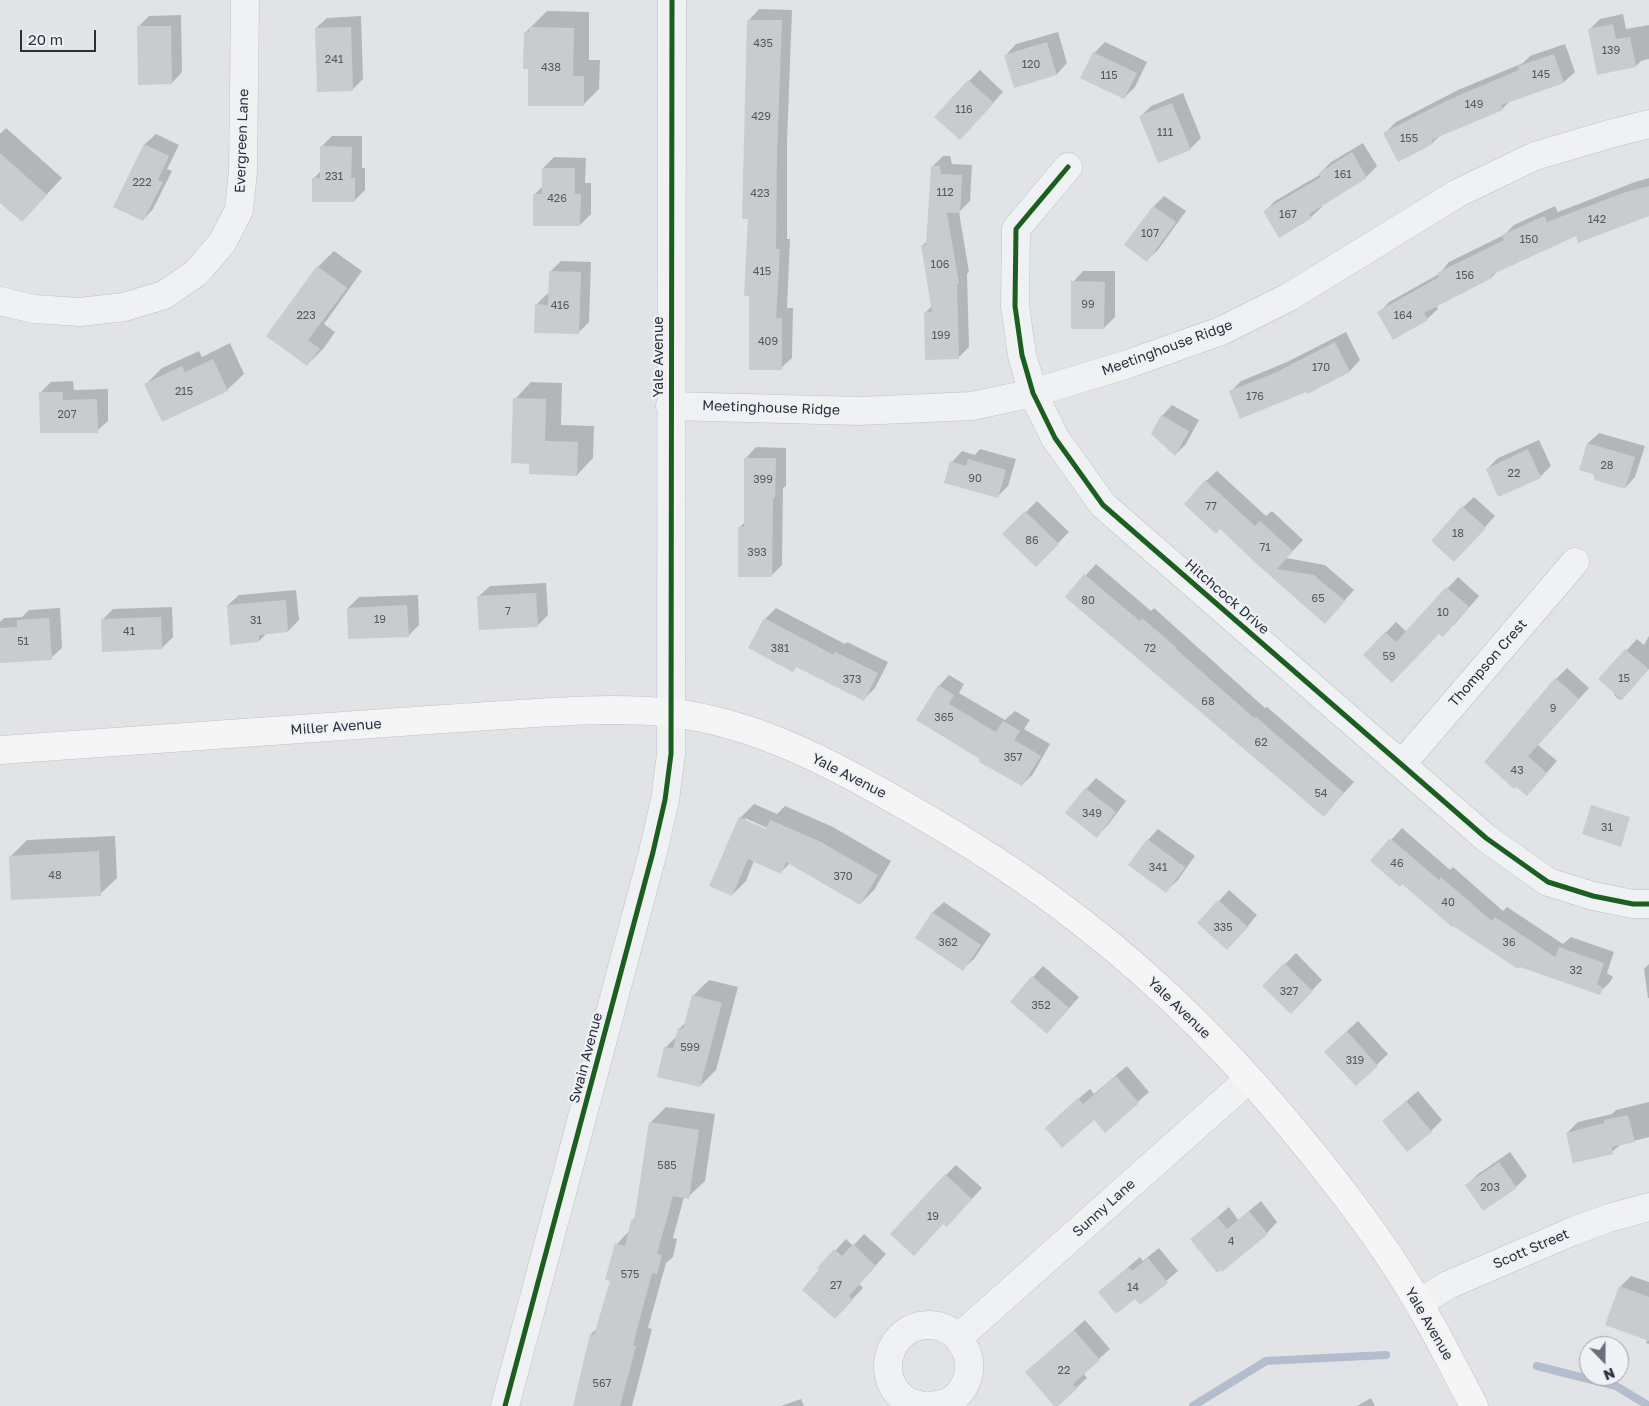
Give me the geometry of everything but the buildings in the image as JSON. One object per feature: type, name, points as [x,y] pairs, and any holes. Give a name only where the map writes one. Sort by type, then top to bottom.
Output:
[{"type":"main road","name":"Miller Avenue","points":[[0,750],[532,714],[620,710],[672,713]]},
{"type":"main road","name":"Yale Avenue","points":[[672,713],[719,721],[768,738],[836,768],[945,828],[1016,874],[1081,921],[1142,972],[1187,1013],[1249,1079],[1295,1131],[1338,1185],[1377,1239],[1419,1303],[1474,1406]]},
{"type":"street","name":"Evergreen Lane","points":[[0,301],[34,309],[80,312],[124,308],[164,295],[196,274],[222,243],[239,210],[243,171],[246,0]]},
{"type":"street","name":"Yale Avenue","points":[[672,0],[670,406],[672,713]]},
{"type":"street","name":"Meetinghouse Ridge","points":[[670,406],[859,411],[972,406],[1034,393],[1128,364],[1221,331],[1289,297],[1458,193],[1509,168],[1535,156],[1649,124]]},
{"type":"street","name":"Hitchcock Drive","points":[[1068,167],[1016,229],[1015,306],[1022,355],[1034,393],[1055,438],[1103,505],[1486,838],[1548,882],[1593,896],[1633,904],[1649,904]]},
{"type":"street","name":"Thompson Crest","points":[[1402,764],[1575,562]]},
{"type":"street","name":"Swain Avenue","points":[[505,1406],[653,852],[665,800],[671,754],[672,713]]},
{"type":"street","name":"Sunny Lane","points":[[958,1337],[1249,1079]]},
{"type":"street","name":"Scott Street","points":[[1419,1303],[1448,1285],[1571,1232],[1609,1218],[1649,1208]]},
{"type":"street","points":[[924,1406],[910,1403],[898,1394],[891,1382],[887,1364],[892,1347],[905,1331],[922,1325],[940,1326],[958,1337],[969,1356],[969,1375],[963,1388],[949,1402],[931,1406]]},
{"type":"waterway","points":[[1193,1406],[1266,1361],[1386,1355]]},
{"type":"waterway","points":[[1537,1366],[1616,1386],[1649,1406]]},
{"type":"cycle path","points":[[505,1406],[653,852],[665,800],[671,754],[672,0]]},
{"type":"cycle path","points":[[1068,167],[1016,229],[1015,306],[1022,355],[1033,393],[1055,438],[1103,505],[1486,838],[1548,882],[1593,896],[1633,904],[1649,904]]}]
